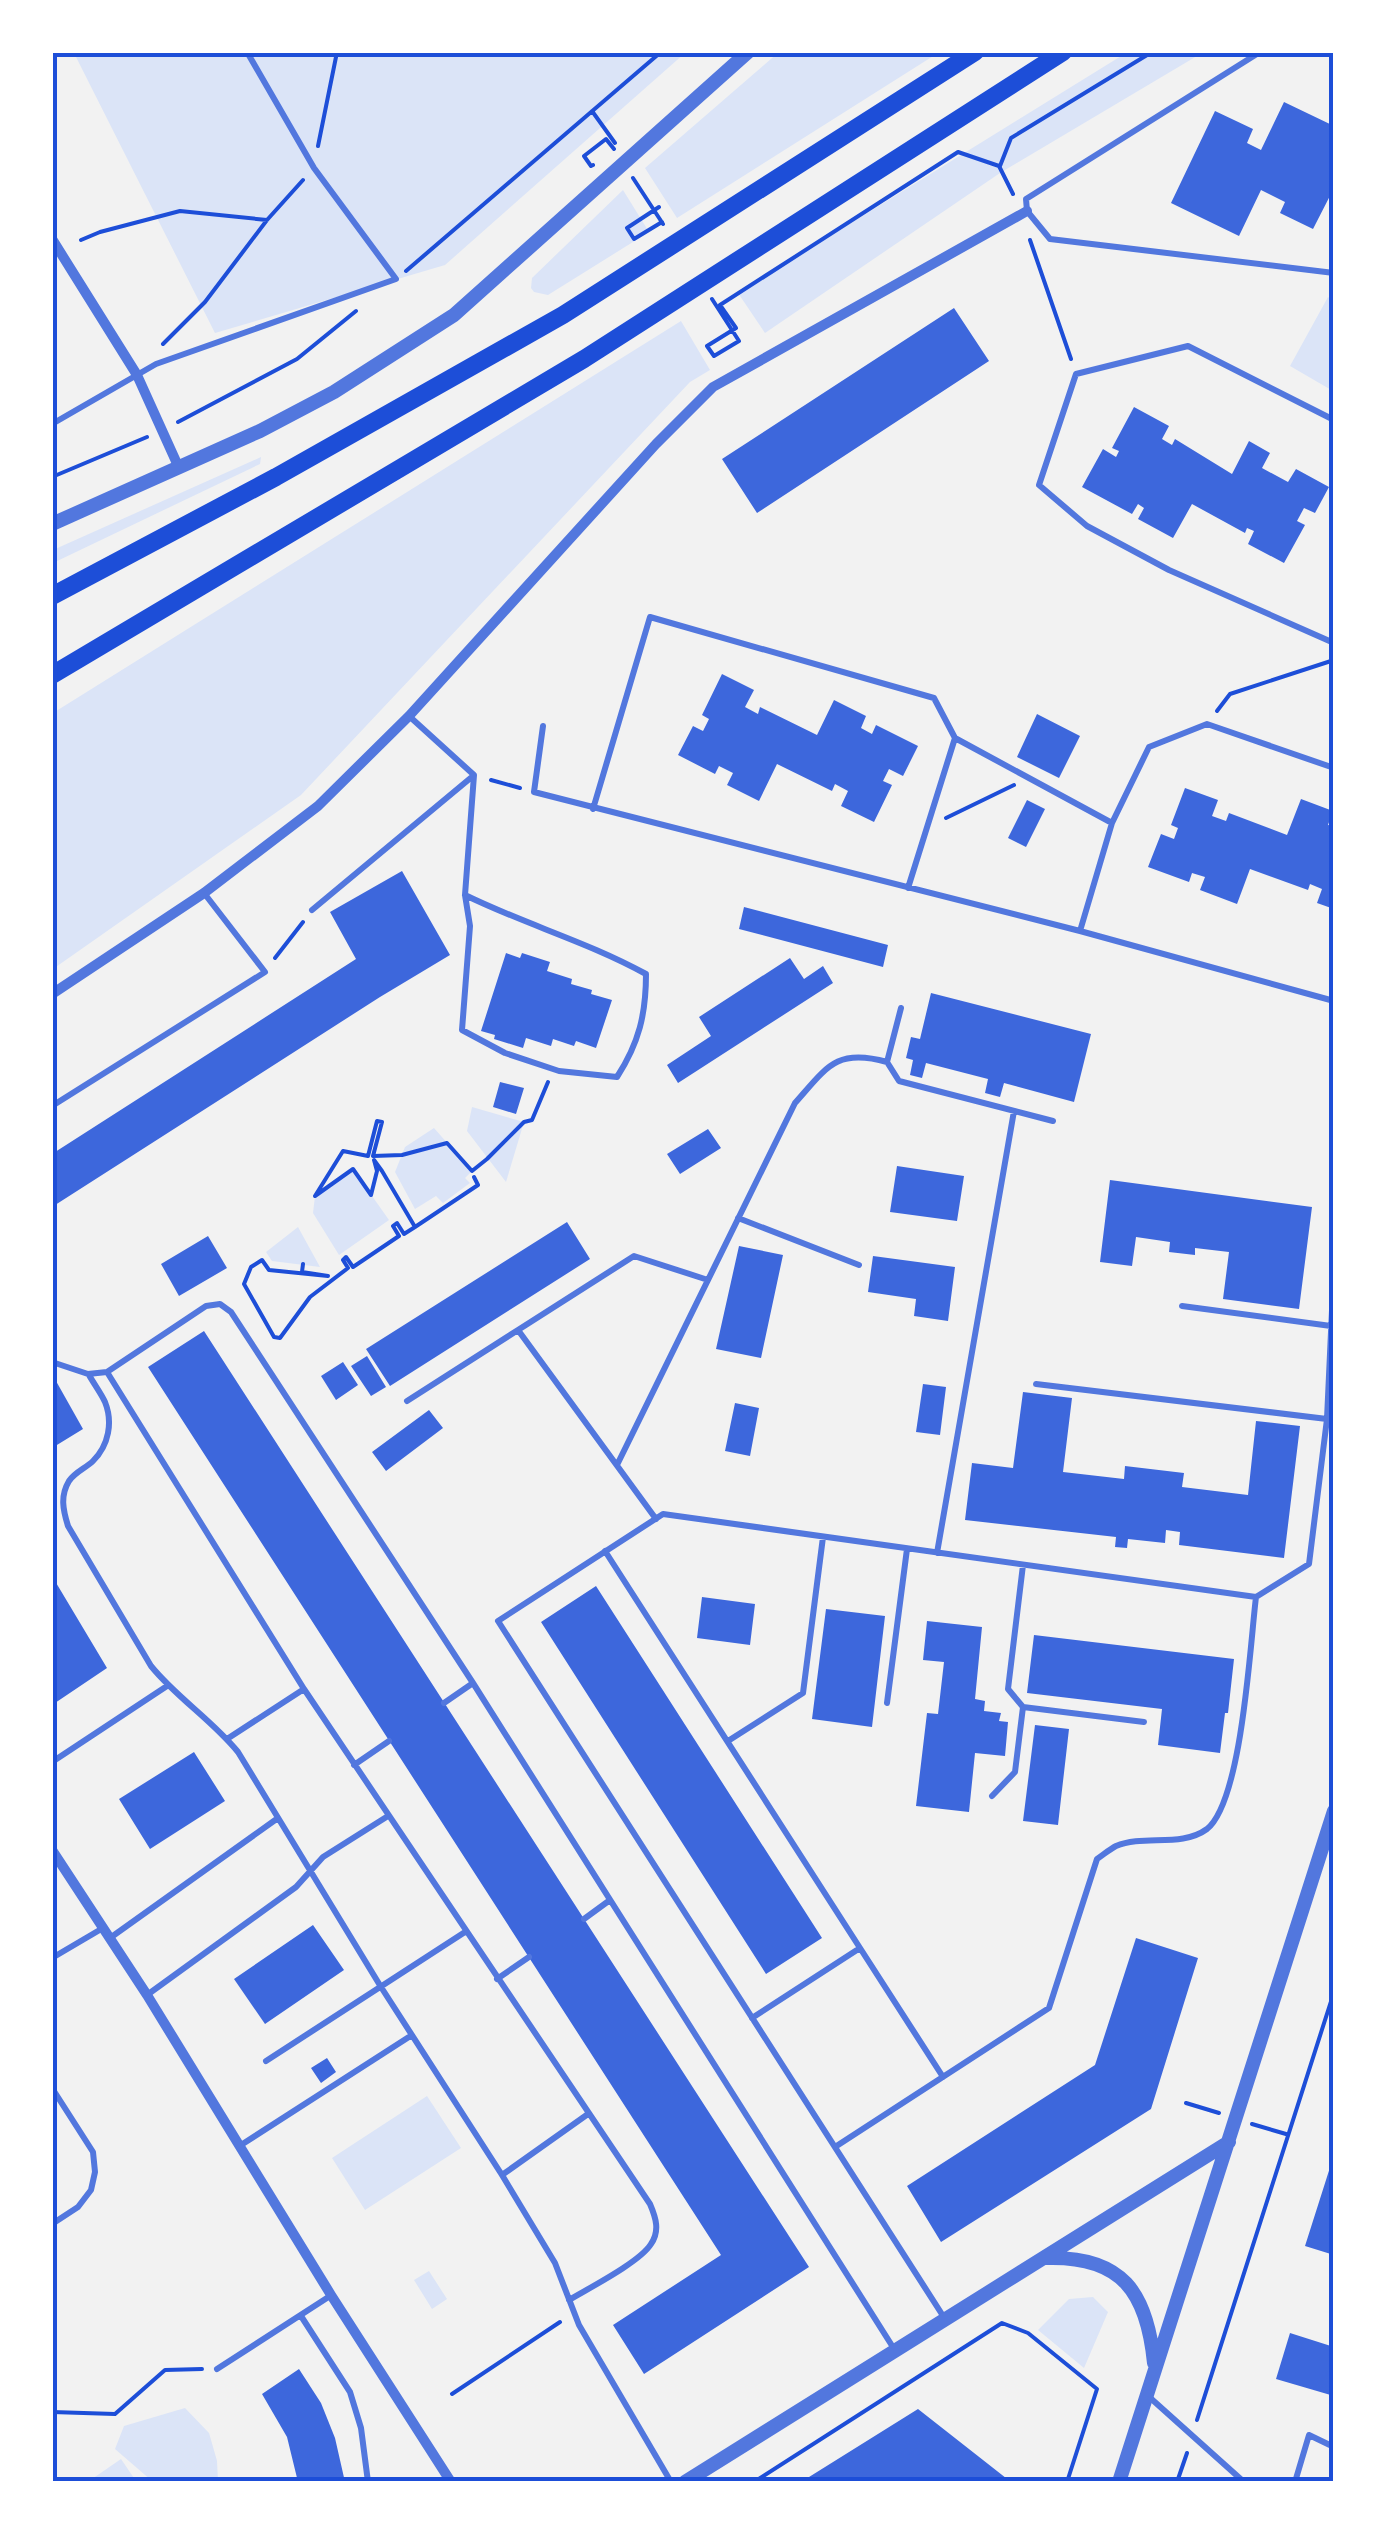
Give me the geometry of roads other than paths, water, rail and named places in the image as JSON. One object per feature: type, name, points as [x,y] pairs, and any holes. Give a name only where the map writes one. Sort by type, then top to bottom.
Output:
[{"type":"main road","points":[[52,596],[276,477],[563,314],[975,52]]},
{"type":"main road","points":[[52,676],[584,359],[1063,52]]},
{"type":"street","points":[[52,524],[260,431],[334,392],[454,315],[748,52]]},
{"type":"street","points":[[52,994],[204,893],[318,806],[410,716],[656,444],[713,387],[1025,208]]},
{"type":"street","points":[[52,239],[137,376],[178,468]]},
{"type":"street","points":[[1118,2482],[1334,1811]]},
{"type":"street","points":[[52,1850],[148,1995],[331,2295],[451,2482]]},
{"type":"street","points":[[685,2482],[1229,2142]]},
{"type":"street","points":[[1044,2258],[1074,2257],[1098,2262],[1130,2286],[1152,2336],[1154,2369]]},
{"type":"lane","points":[[52,424],[156,364],[396,279],[314,168],[247,52]]},
{"type":"lane","points":[[1260,52],[1025,208],[1050,239],[1334,273]]},
{"type":"lane","points":[[1334,420],[1188,346],[1076,374],[1038,485],[1088,526],[1169,570],[1334,644]]},
{"type":"lane","points":[[593,809],[650,617],[934,698],[955,738],[1112,823]]},
{"type":"lane","points":[[410,716],[474,776]]},
{"type":"lane","points":[[1080,931],[1112,823],[1149,747],[1207,724],[1334,768]]},
{"type":"lane","points":[[542,726],[534,792],[1080,931],[1334,1001]]},
{"type":"lane","points":[[908,888],[955,738]]},
{"type":"lane","points":[[465,895],[505,915],[608,953],[646,974],[642,1028],[617,1077],[554,1069],[505,1053],[462,1030],[470,926],[465,895],[474,776]]},
{"type":"lane","points":[[312,910],[474,776]]},
{"type":"lane","points":[[52,1106],[265,972],[204,893]]},
{"type":"lane","points":[[902,1008],[888,1062],[899,1081],[1054,1121]]},
{"type":"lane","points":[[618,1465],[794,1103],[823,1071],[848,1056],[888,1062]]},
{"type":"lane","points":[[937,1553],[1014,1111]]},
{"type":"lane","points":[[738,1218],[859,1265]]},
{"type":"lane","points":[[407,1400],[634,1256],[708,1280]]},
{"type":"lane","points":[[946,2320],[498,1621],[663,1514],[1256,1598],[1309,1564],[1327,1419],[1334,1268]]},
{"type":"lane","points":[[52,1362],[88,1374],[107,1372],[206,1306],[226,1306],[473,1683],[896,2352]]},
{"type":"lane","points":[[1182,1306],[1331,1326]]},
{"type":"lane","points":[[518,1330],[656,1518]]},
{"type":"lane","points":[[107,1372],[304,1690],[650,2204],[656,2218],[650,2246],[569,2300]]},
{"type":"lane","points":[[88,1374],[105,1402],[108,1436],[94,1459],[71,1478],[64,1492],[62,1507],[68,1526],[151,1666],[167,1686],[227,1740],[278,1818],[556,2263],[573,2313],[671,2482]]},
{"type":"lane","points":[[1036,1384],[1327,1419]]},
{"type":"lane","points":[[728,1741],[803,1693],[822,1537]]},
{"type":"lane","points":[[887,1703],[907,1548]]},
{"type":"lane","points":[[605,1552],[943,2077]]},
{"type":"lane","points":[[1023,1565],[1008,1689],[1023,1707],[1144,1722]]},
{"type":"lane","points":[[835,2147],[1050,2008],[1097,1859],[1118,1845],[1190,1837],[1207,1828],[1223,1809],[1236,1762],[1256,1598]]},
{"type":"lane","points":[[444,1702],[473,1683]]},
{"type":"lane","points":[[52,1762],[167,1686]]},
{"type":"lane","points":[[227,1740],[304,1690]]},
{"type":"lane","points":[[992,1796],[1014,1772],[1023,1707]]},
{"type":"lane","points":[[354,1765],[389,1740]]},
{"type":"lane","points":[[148,1995],[296,1887],[323,1858],[388,1816]]},
{"type":"lane","points":[[110,1938],[278,1818]]},
{"type":"lane","points":[[584,1919],[610,1900]]},
{"type":"lane","points":[[52,1958],[104,1928]]},
{"type":"lane","points":[[266,2061],[466,1932]]},
{"type":"lane","points":[[752,2018],[860,1948]]},
{"type":"lane","points":[[497,1980],[529,1957]]},
{"type":"lane","points":[[241,2145],[412,2035]]},
{"type":"lane","points":[[52,2088],[94,2152],[95,2172],[91,2190],[78,2207],[52,2224]]},
{"type":"lane","points":[[502,2175],[588,2114]]},
{"type":"lane","points":[[217,2369],[331,2295]]},
{"type":"lane","points":[[301,2316],[350,2392],[361,2428],[368,2482]]},
{"type":"lane","points":[[1146,2394],[1244,2482]]},
{"type":"lane","points":[[1295,2482],[1309,2435],[1334,2446]]}]
